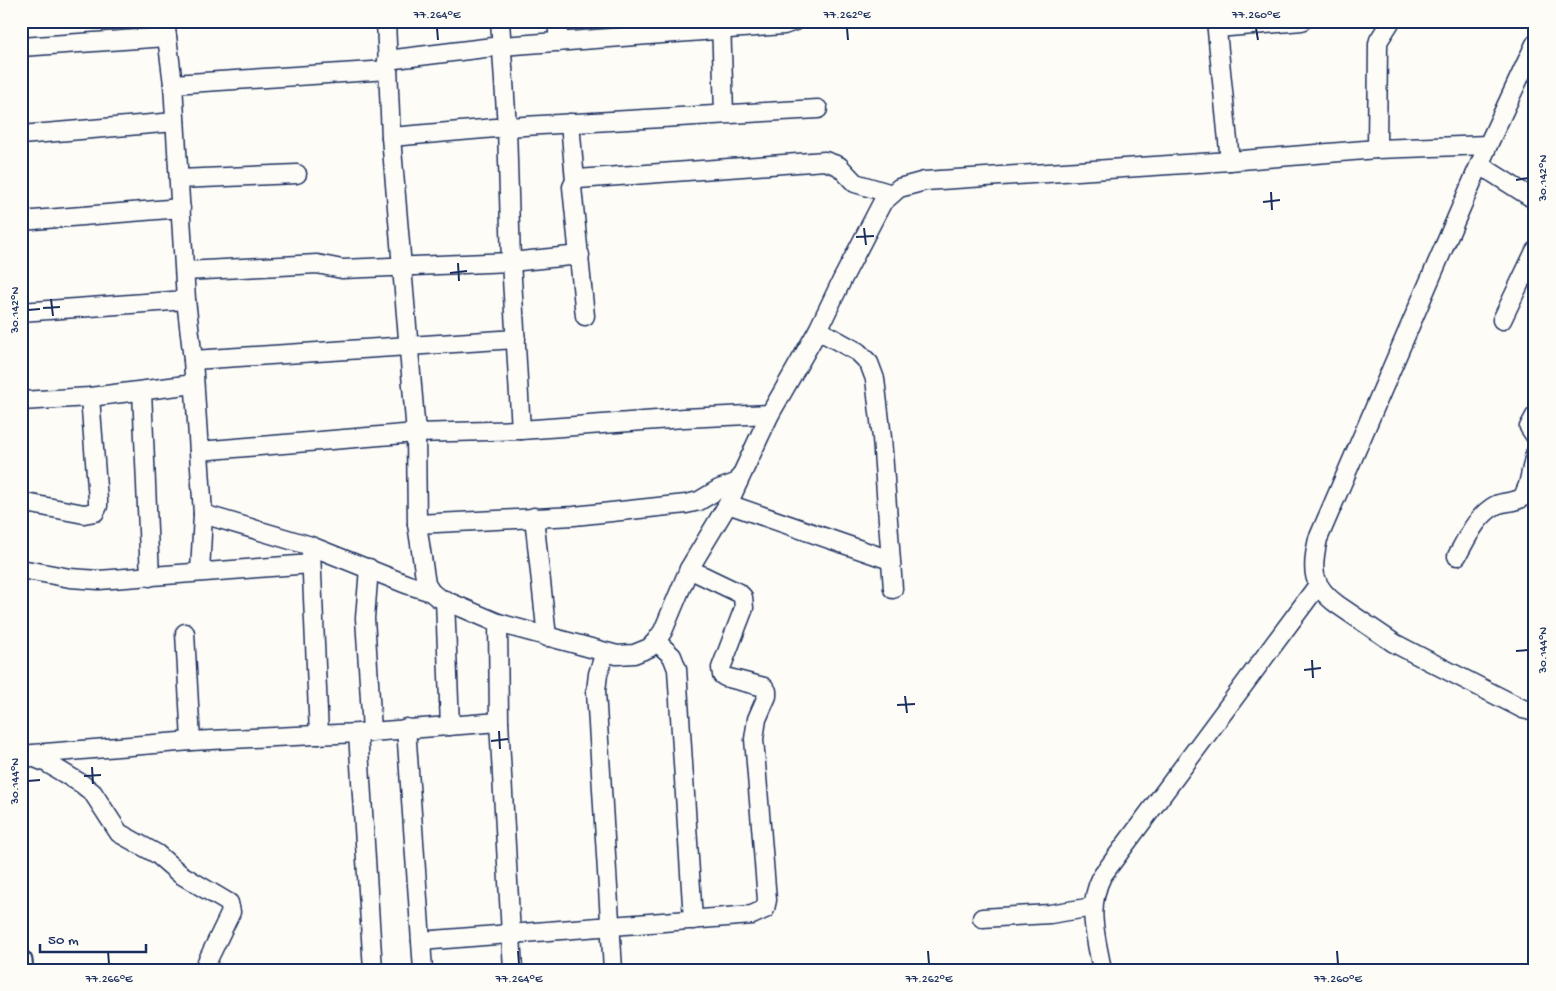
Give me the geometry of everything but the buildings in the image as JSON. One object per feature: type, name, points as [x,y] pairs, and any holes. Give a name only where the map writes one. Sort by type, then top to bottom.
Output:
[{"type":"street","points":[[386,21],[391,137],[416,433],[417,524],[426,584],[438,596],[450,726]]},
{"type":"street","points":[[500,21],[507,127],[510,262],[521,430]]},
{"type":"street","points":[[557,21],[559,42]]},
{"type":"street","points":[[173,84],[388,65],[501,46],[559,42],[637,29],[784,25],[795,21]]},
{"type":"street","points":[[1230,161],[1217,24],[1302,21]]},
{"type":"street","points":[[1377,150],[1378,44],[1391,21]]},
{"type":"street","points":[[722,26],[724,113]]},
{"type":"street","points":[[21,48],[166,29],[173,84],[186,300],[193,360],[203,514],[200,572]]},
{"type":"street","points":[[1535,44],[1488,145],[1318,539],[1313,560],[1314,574],[1318,585],[1329,599],[1394,643],[1523,709],[1535,712]]},
{"type":"street","points":[[391,137],[507,127],[818,109]]},
{"type":"street","points":[[21,135],[175,122]]},
{"type":"street","points":[[570,124],[575,181],[572,187],[580,255],[584,316]]},
{"type":"street","points":[[203,514],[311,546],[438,596],[498,623],[617,655],[634,654],[649,648],[663,631],[689,569],[728,504],[770,414],[818,330],[882,203],[900,188],[924,181],[1377,150],[1488,145]]},
{"type":"street","points":[[575,181],[584,178],[826,161],[839,166],[855,183],[892,194]]},
{"type":"street","points":[[1480,165],[1535,200]]},
{"type":"street","points":[[179,179],[296,174]]},
{"type":"street","points":[[21,221],[181,208]]},
{"type":"street","points":[[1502,320],[1535,251]]},
{"type":"street","points":[[184,271],[317,264],[342,269],[510,262],[580,255]]},
{"type":"street","points":[[21,312],[186,300]]},
{"type":"street","points":[[818,330],[858,352],[873,371],[882,438],[893,589]]},
{"type":"street","points":[[193,360],[408,345],[516,340]]},
{"type":"street","points":[[21,401],[90,397],[194,384]]},
{"type":"street","points":[[142,391],[150,577]]},
{"type":"street","points":[[21,502],[84,514],[95,512],[98,500],[90,397]]},
{"type":"street","points":[[199,451],[416,433],[521,430],[684,418],[770,414]]},
{"type":"street","points":[[1535,416],[1529,427],[1535,436]]},
{"type":"street","points":[[1457,556],[1468,535],[1488,511],[1499,504],[1514,502],[1523,497],[1528,485],[1535,454]]},
{"type":"street","points":[[417,524],[574,516],[686,504],[700,501],[719,489],[738,482]]},
{"type":"street","points":[[728,504],[890,560]]},
{"type":"street","points":[[534,518],[547,637]]},
{"type":"street","points":[[311,546],[319,734]]},
{"type":"street","points":[[21,569],[84,580],[150,577],[311,564]]},
{"type":"street","points":[[368,568],[365,618],[365,732],[373,970]]},
{"type":"street","points":[[421,941],[752,915],[761,912],[766,906],[754,739],[757,719],[767,694],[764,687],[725,677],[721,672],[744,608],[743,597],[739,593],[689,569]]},
{"type":"street","points":[[1102,970],[1093,907],[1096,887],[1102,876],[1318,585]]},
{"type":"street","points":[[498,623],[499,722],[513,970]]},
{"type":"street","points":[[185,633],[191,740]]},
{"type":"street","points":[[656,641],[672,656],[677,669],[693,920]]},
{"type":"street","points":[[605,652],[598,674],[596,691],[612,970]]},
{"type":"street","points":[[24,755],[191,740],[365,732],[499,722]]},
{"type":"street","points":[[406,728],[423,970]]},
{"type":"street","points":[[24,755],[47,763],[75,778],[93,793],[119,833],[157,854],[180,874],[229,903],[231,912],[203,970]]},
{"type":"street","points":[[982,918],[1050,914],[1093,907]]},
{"type":"street","points":[[21,961],[22,970]]}]
